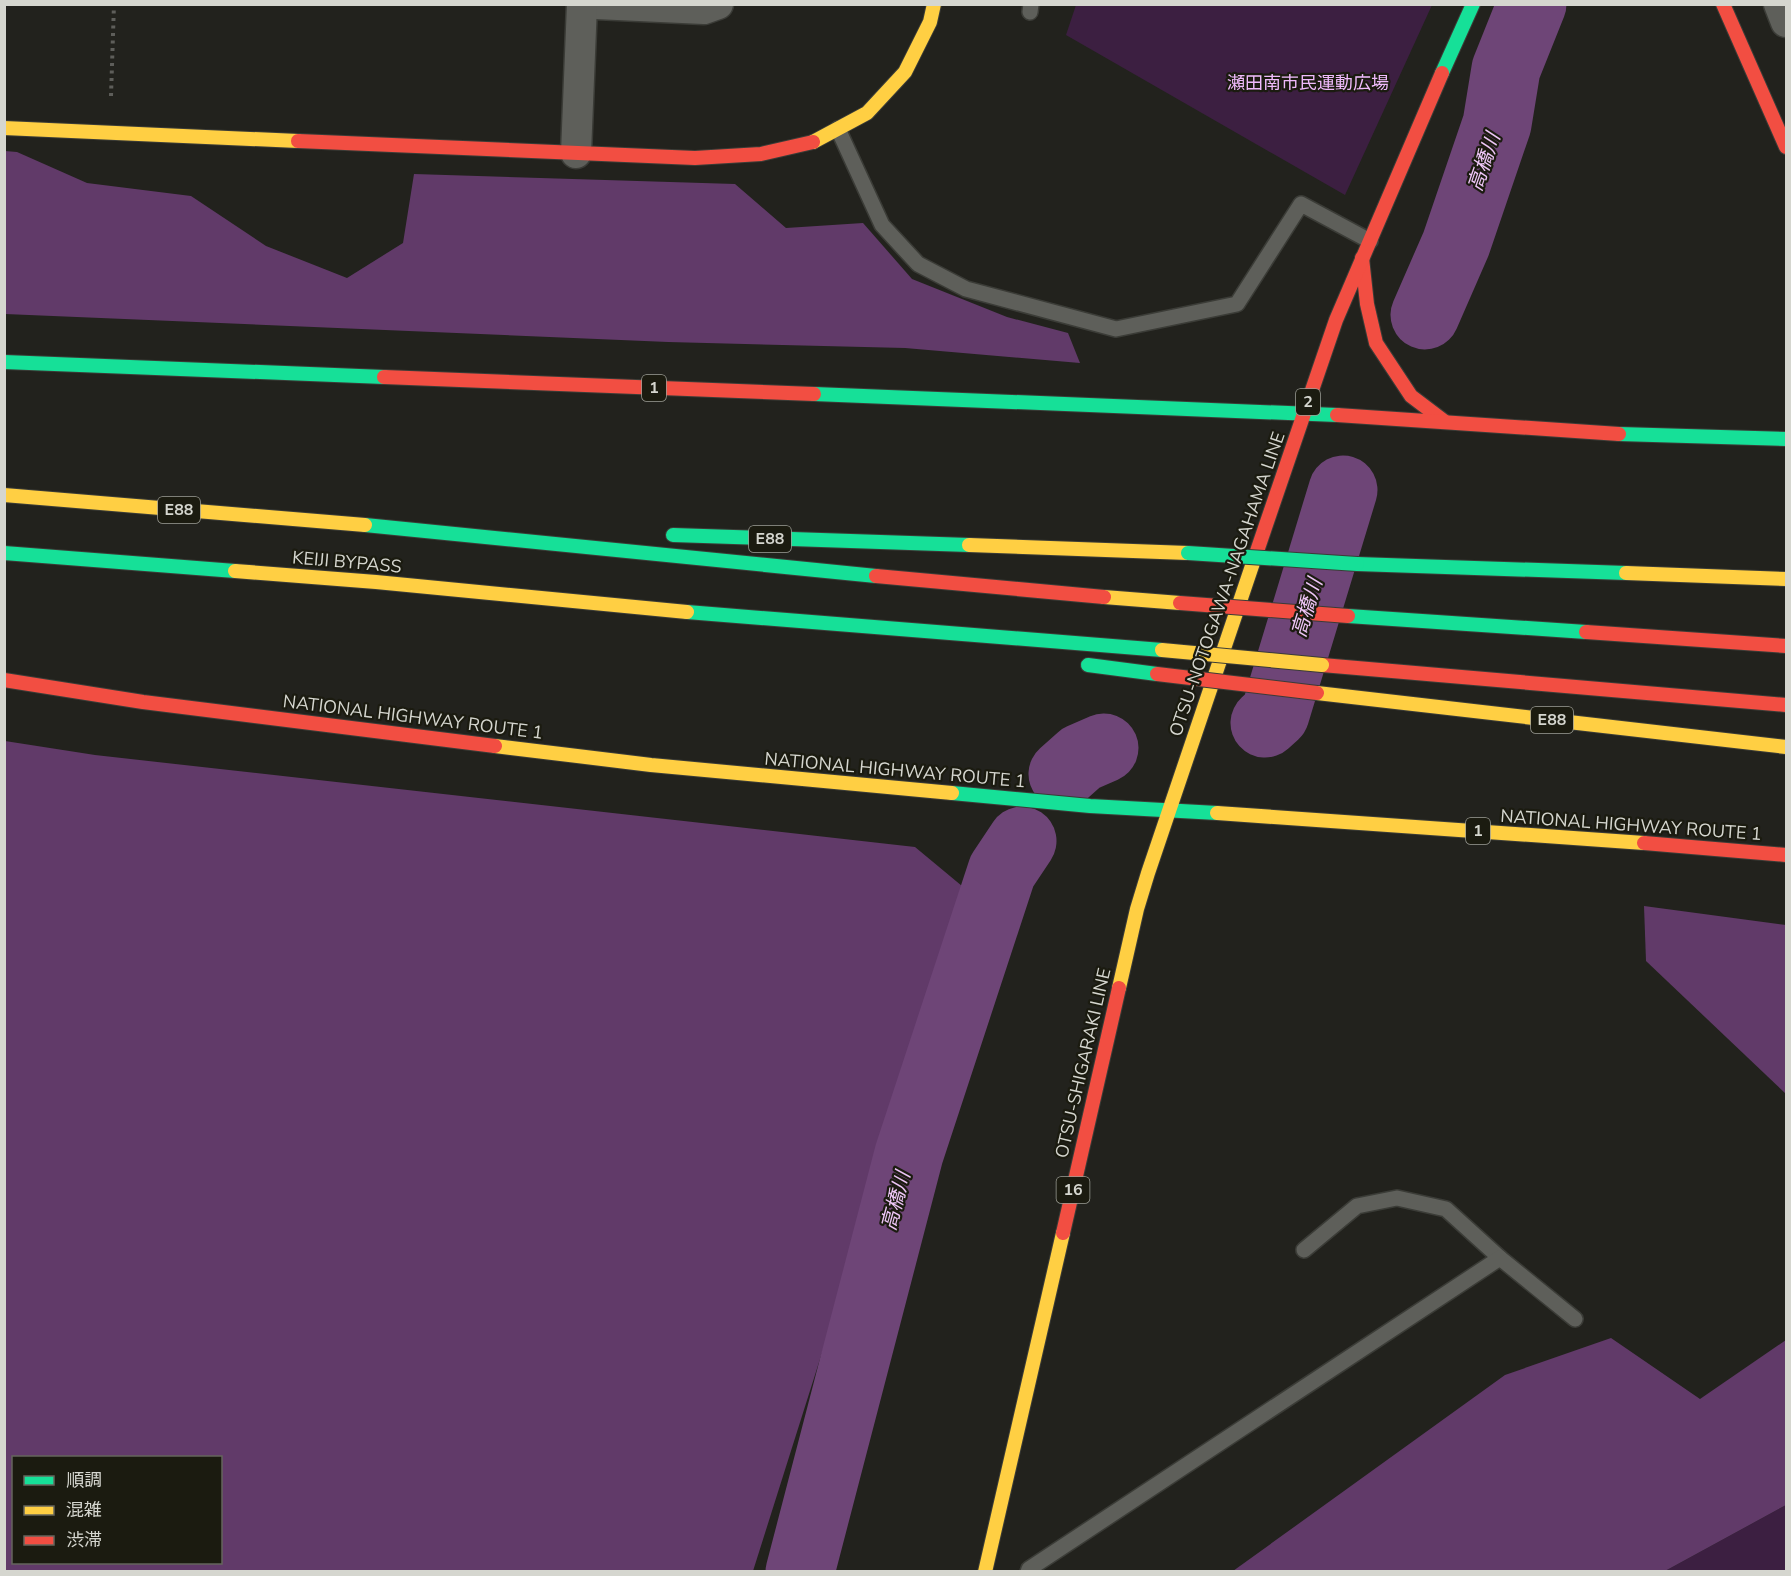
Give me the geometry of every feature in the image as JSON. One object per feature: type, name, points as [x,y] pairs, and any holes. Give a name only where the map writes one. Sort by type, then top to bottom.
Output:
[{"type":"main road","points":[[4,128],[695,158],[761,154],[817,141],[867,113],[905,72],[930,22],[934,4]]},
{"type":"main road","name":"OTSU-NOTOGAWA-NAGAHAMA LINE","points":[[1169,810],[1336,320],[1473,4]]},
{"type":"main road","points":[[1724,4],[1786,147]]},
{"type":"main road","points":[[1362,258],[1367,304],[1376,343],[1411,396],[1444,421]]},
{"type":"main road","name":"1","points":[[4,362],[1304,414],[1444,421],[1627,435],[1786,439]]},
{"type":"main road","points":[[1627,435],[1786,429]]},
{"type":"main road","name":"E88","points":[[4,495],[353,524],[970,585],[1180,603],[1786,646]]},
{"type":"main road","name":"E88","points":[[353,524],[568,531]]},
{"type":"main road","name":"E88","points":[[663,535],[1188,553],[1357,564],[1786,579]]},
{"type":"main road","name":"KEIJI BYPASS","points":[[4,553],[376,582],[685,612]]},
{"type":"main road","points":[[685,612],[956,647]]},
{"type":"main road","name":"E88","points":[[685,612],[1162,650],[1786,705]]},
{"type":"main road","name":"E88","points":[[1074,663],[1786,747]]},
{"type":"main road","name":"NATIONAL HIGHWAY ROUTE 1","points":[[4,680],[143,702],[651,765],[1090,806],[1682,845],[1786,855]]},
{"type":"main road","name":"OTSU-SHIGARAKI LINE","points":[[985,1572],[1137,909],[1169,810]]},
{"type":"street","points":[[576,153],[582,4]]},
{"type":"street","points":[[596,4],[704,9],[718,4]]},
{"type":"street","points":[[1779,4],[1786,22]]},
{"type":"lane","points":[[838,129],[882,225],[918,264],[966,289],[1116,329],[1237,304],[1301,204],[1370,241]]},
{"type":"lane","points":[[1304,1250],[1357,1206],[1397,1198],[1446,1209],[1500,1258],[1575,1319]]},
{"type":"lane","points":[[1028,1572],[1039,1562],[1500,1258]]},
{"type":"path","points":[[111,96],[114,4]]},
{"type":"green space","name":"瀬田南市民運動広場","points":[[1076,4],[1432,5],[1345,195],[1066,35]]},
{"type":"green space","points":[[1786,1505],[1786,1571],[1665,1571]]},
{"type":"shaded area","points":[[5,151],[17,152],[87,183],[191,196],[266,246],[347,278],[403,243],[414,174],[735,184],[786,228],[863,223],[912,279],[1007,317],[1068,333],[1080,363],[905,348],[668,342],[5,314]]},
{"type":"shaded area","points":[[5,741],[95,755],[915,847],[968,891],[753,1571],[5,1571]]},
{"type":"shaded area","points":[[1644,906],[1786,925],[1786,1094],[1646,961]]},
{"type":"shaded area","points":[[1611,1338],[1700,1399],[1786,1340],[1786,1505],[1665,1571],[1233,1571],[1505,1375]]},
{"type":"waterway","name":"高橋川","points":[[1425,315],[1456,244],[1497,124],[1506,69],[1532,4]]},
{"type":"waterway","name":"高橋川","points":[[1265,723],[1275,714],[1343,490]]},
{"type":"waterway","name":"高橋川","points":[[1063,774],[1081,758],[1104,748]]},
{"type":"waterway","name":"高橋川","points":[[800,1572],[909,1154],[1002,871],[1022,841]]},
{"type":"traffic: fast","points":[[1442,73],[1473,4]]},
{"type":"traffic: fast","points":[[4,362],[384,377]]},
{"type":"traffic: fast","points":[[814,394],[1337,415]]},
{"type":"traffic: fast","points":[[1619,434],[1786,439]]},
{"type":"traffic: fast","points":[[365,525],[876,576]]},
{"type":"traffic: fast","points":[[673,535],[969,545]]},
{"type":"traffic: fast","points":[[4,553],[235,571]]},
{"type":"traffic: fast","points":[[1188,553],[1357,564]]},
{"type":"traffic: fast","points":[[1357,564],[1626,573]]},
{"type":"traffic: fast","points":[[687,612],[1162,650]]},
{"type":"traffic: fast","points":[[1348,616],[1586,632]]},
{"type":"traffic: fast","points":[[1088,665],[1157,674]]},
{"type":"traffic: fast","points":[[952,793],[1090,806],[1217,813]]},
{"type":"traffic: slow","points":[[813,142],[867,113],[905,72],[930,22],[934,4]]},
{"type":"traffic: slow","points":[[4,128],[298,141]]},
{"type":"traffic: slow","points":[[4,495],[365,525]]},
{"type":"traffic: slow","points":[[969,545],[1188,553]]},
{"type":"traffic: slow","points":[[1119,988],[1137,909],[1148,873],[1255,557]]},
{"type":"traffic: slow","points":[[235,571],[687,612]]},
{"type":"traffic: slow","points":[[1626,573],[1786,579]]},
{"type":"traffic: slow","points":[[1104,597],[1180,603]]},
{"type":"traffic: slow","points":[[1162,650],[1322,665]]},
{"type":"traffic: slow","points":[[1317,693],[1786,747]]},
{"type":"traffic: slow","points":[[495,746],[651,765],[952,793]]},
{"type":"traffic: slow","points":[[1217,813],[1644,843]]},
{"type":"traffic: slow","points":[[985,1572],[1063,1233]]},
{"type":"traffic: jam","points":[[1723,4],[1786,147]]},
{"type":"traffic: jam","points":[[1255,557],[1336,320],[1442,73]]},
{"type":"traffic: jam","points":[[298,141],[695,158],[761,154],[813,142]]},
{"type":"traffic: jam","points":[[1362,258],[1367,304],[1376,343],[1411,396],[1444,421]]},
{"type":"traffic: jam","points":[[384,377],[814,394]]},
{"type":"traffic: jam","points":[[1337,415],[1619,434]]},
{"type":"traffic: jam","points":[[876,576],[1104,597]]},
{"type":"traffic: jam","points":[[1180,603],[1348,616]]},
{"type":"traffic: jam","points":[[1586,632],[1786,646]]},
{"type":"traffic: jam","points":[[1322,665],[1786,705]]},
{"type":"traffic: jam","points":[[1157,674],[1317,693]]},
{"type":"traffic: jam","points":[[4,680],[143,702],[495,746]]},
{"type":"traffic: jam","points":[[1644,843],[1786,855]]},
{"type":"traffic: jam","points":[[1063,1233],[1119,988]]}]
